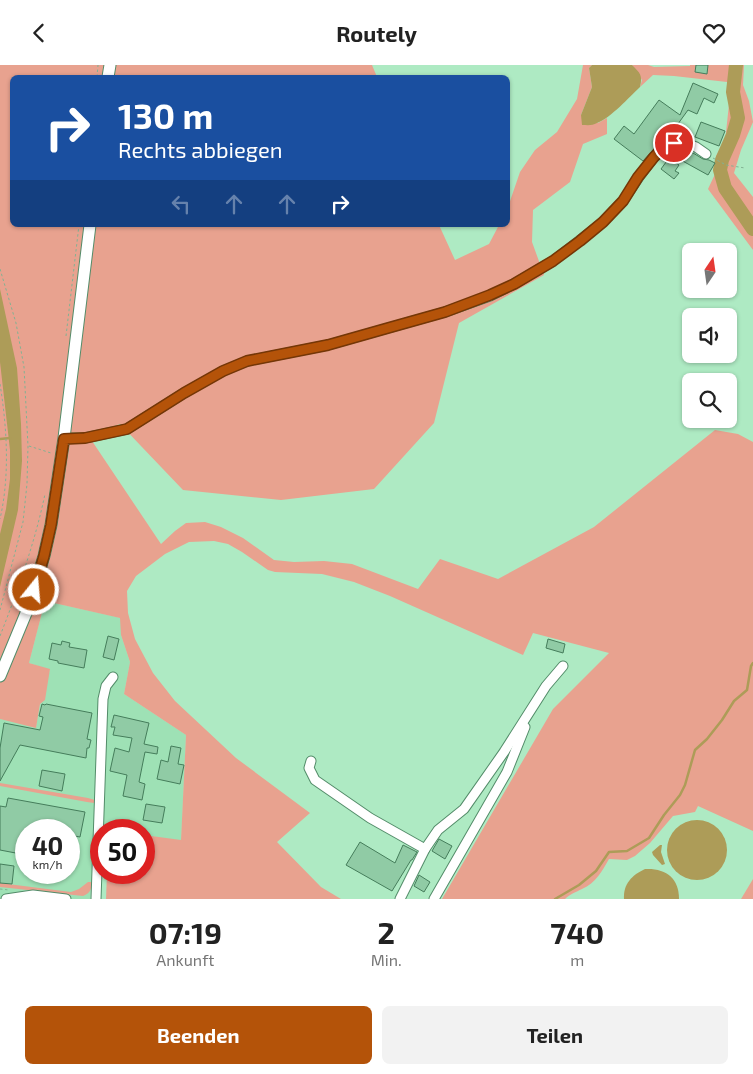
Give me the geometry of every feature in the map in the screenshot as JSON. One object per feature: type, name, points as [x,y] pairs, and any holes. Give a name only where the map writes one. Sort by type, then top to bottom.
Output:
[{"type":"main road","points":[[0,676],[28,607],[44,556],[52,517],[64,439],[90,227]]},
{"type":"street","points":[[64,439],[85,438],[127,429],[184,393],[223,371],[247,361],[328,345],[445,312],[498,292],[553,261],[603,222],[623,201],[638,177],[667,144],[688,144],[706,154]]},
{"type":"street","points":[[400,899],[425,849],[438,831],[464,809],[504,752],[546,686],[562,666]]},
{"type":"street","points":[[96,899],[103,699],[106,686],[113,677]]},
{"type":"street","points":[[434,899],[507,772],[532,709]]},
{"type":"street","points":[[311,761],[309,768],[315,780],[370,818],[425,849]]},
{"type":"street","points":[[0,898],[6,899],[33,895],[66,899]]},
{"type":"path","points":[[715,160],[726,165],[745,168]]},
{"type":"path","points":[[66,340],[79,227]]},
{"type":"path","points":[[0,269],[16,323],[24,367],[28,446],[23,522],[0,610]]},
{"type":"path","points":[[0,384],[6,438],[6,477],[0,519]]},
{"type":"path","points":[[28,446],[52,454]]},
{"type":"path","points":[[0,636],[31,548],[46,491]]},
{"type":"shaded area","points":[[0,65],[372,65],[376,75],[10,75],[10,227],[440,227],[455,260],[489,244],[498,227],[510,227],[510,201],[520,172],[535,150],[557,132],[577,99],[583,65],[592,65],[589,68],[592,87],[581,115],[598,123],[607,118],[607,134],[583,144],[570,182],[533,210],[532,242],[544,275],[459,323],[434,423],[374,489],[281,500],[183,490],[120,424],[88,435],[161,544],[186,523],[205,522],[221,527],[243,538],[274,560],[294,562],[324,561],[352,564],[418,589],[440,559],[498,579],[594,527],[715,430],[738,434],[753,442],[753,831],[698,806],[695,812],[673,816],[650,843],[635,856],[627,860],[609,859],[591,883],[565,899],[442,899],[553,709],[609,653],[533,633],[523,655],[354,582],[322,574],[268,570],[228,544],[214,541],[189,542],[165,554],[136,576],[127,591],[128,613],[135,639],[153,673],[175,701],[236,758],[310,813],[277,842],[321,887],[341,899],[106,899],[107,884],[155,884],[155,836],[181,840],[186,735],[124,694],[130,662],[121,635],[120,618],[45,601],[29,663],[50,669],[45,700],[40,704],[36,728],[0,719]]},
{"type":"shaded area","points":[[592,65],[632,65],[640,75],[641,83],[640,87],[620,107],[603,120],[593,125],[582,125],[581,115],[592,87],[589,68]]},
{"type":"shaded area","points":[[632,65],[654,67],[744,65],[743,85],[749,101],[753,122],[734,173],[753,197],[753,250],[708,189],[716,172],[716,156],[725,142],[729,104],[727,82],[653,75],[640,87],[642,80]]},
{"type":"shaded area","points":[[0,289],[17,368],[22,461],[18,510],[0,587],[0,534],[10,479],[10,450],[0,362]]},
{"type":"shaded area","points":[[45,601],[121,618],[121,635],[130,662],[124,694],[186,735],[181,841],[155,837],[155,819],[90,819],[90,899],[0,899],[0,719],[36,727],[40,704],[50,670],[29,663]]},
{"type":"shaded area","points":[[0,783],[95,800],[94,803],[87,802],[0,786]]},
{"type":"shaded area","points":[[691,820],[703,820],[714,825],[722,833],[727,844],[725,862],[714,875],[703,880],[691,880],[680,875],[672,867],[667,856],[667,844],[672,833],[680,825]]},
{"type":"shaded area","points":[[662,845],[661,852],[665,864],[662,865],[652,852]]},
{"type":"shaded area","points":[[645,869],[659,870],[670,876],[677,885],[679,899],[624,899],[625,889],[629,881]]},
{"type":"shaded area","points":[[753,879],[753,899],[741,899]]},
{"type":"shaded area","points":[[88,882],[92,884],[88,894],[83,896],[0,887],[0,883],[71,892]]},
{"type":"building","points":[[696,65],[708,65],[707,74],[695,72]]},
{"type":"building","points":[[693,83],[718,94],[714,103],[704,98],[697,114],[688,110],[675,128],[672,126],[643,161],[614,139],[624,126],[634,134],[659,100],[680,115]]},
{"type":"building","points":[[701,122],[725,131],[719,146],[695,137]]},
{"type":"building","points":[[685,150],[715,163],[708,175],[679,159]]},
{"type":"building","points":[[669,158],[679,165],[675,171],[679,173],[674,179],[661,169]]},
{"type":"building","points":[[108,636],[119,639],[114,660],[103,657]]},
{"type":"building","points":[[548,639],[565,644],[563,653],[546,648]]},
{"type":"building","points":[[62,641],[70,643],[69,647],[87,650],[84,668],[58,663],[58,661],[49,659],[52,643],[61,645]]},
{"type":"building","points":[[42,704],[92,713],[87,739],[91,740],[89,748],[87,748],[86,758],[20,745],[0,781],[0,748],[4,723],[40,730],[43,717],[39,716]]},
{"type":"building","points":[[114,715],[149,723],[144,744],[158,747],[157,754],[145,752],[139,782],[145,784],[142,800],[123,796],[127,775],[110,771],[115,748],[129,752],[132,738],[113,735],[115,727],[111,727]]},
{"type":"building","points":[[171,746],[181,748],[178,764],[184,765],[180,784],[157,779],[161,760],[168,762]]},
{"type":"building","points":[[42,770],[65,774],[62,791],[39,786]]},
{"type":"building","points":[[8,798],[85,812],[80,837],[80,819],[15,819],[15,853],[0,850],[0,806],[6,807]]},
{"type":"building","points":[[146,804],[165,807],[162,823],[155,822],[155,819],[143,819]]},
{"type":"building","points":[[439,839],[452,846],[445,859],[432,851]]},
{"type":"building","points":[[360,842],[395,863],[403,845],[417,852],[392,891],[346,865]]},
{"type":"building","points":[[0,864],[14,866],[12,884],[0,883]]},
{"type":"building","points":[[419,875],[430,882],[424,892],[414,886]]},
{"type":"waterway","points":[[736,65],[733,92],[738,118],[720,170],[725,188],[753,229]]},
{"type":"waterway","points":[[0,439],[10,438]]},
{"type":"waterway","points":[[555,899],[579,885],[596,871],[609,852],[627,851],[649,838],[680,795],[685,785],[695,750],[707,739],[734,701],[747,690],[753,663]]},
{"type":"route","points":[[34,590],[51,525],[64,439],[85,438],[127,429],[184,393],[223,371],[247,361],[328,345],[445,312],[514,284],[553,261],[603,222],[623,201],[638,177],[654,157],[667,144],[674,143]]}]
